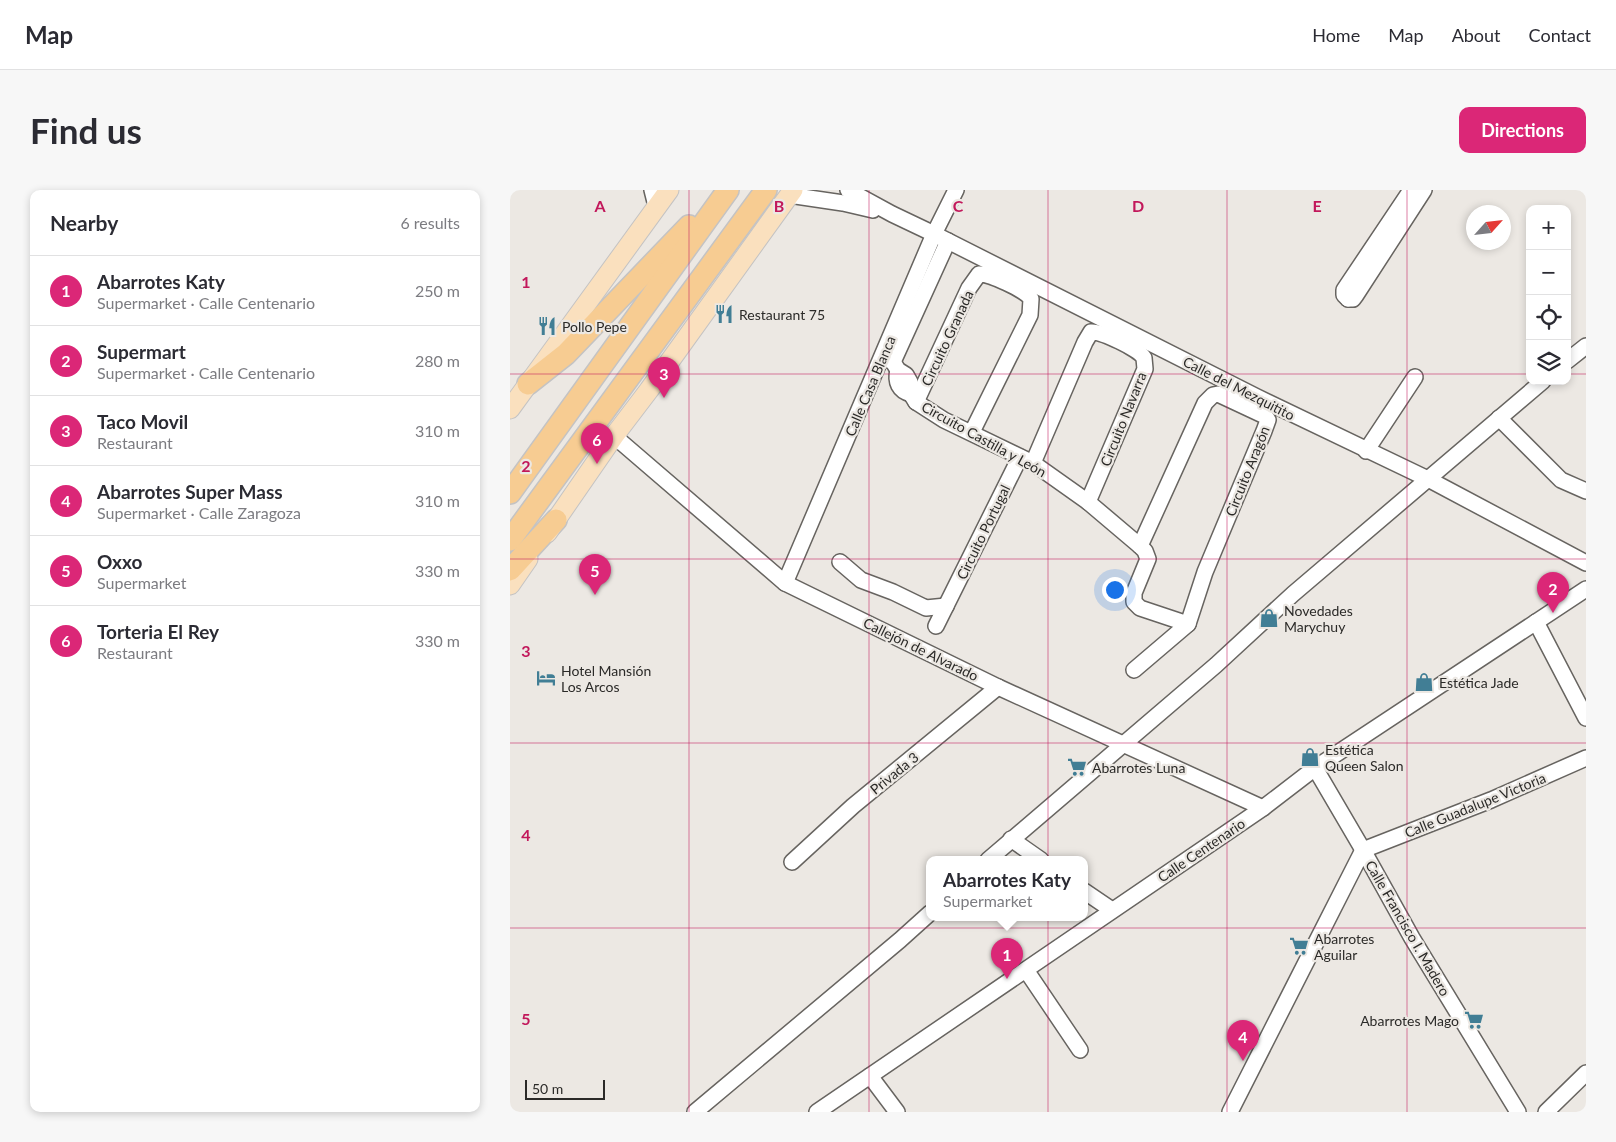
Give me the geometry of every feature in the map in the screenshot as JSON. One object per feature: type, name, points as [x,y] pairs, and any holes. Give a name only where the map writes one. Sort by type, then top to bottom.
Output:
[{"type":"highway","points":[[528,384],[566,354],[724,190]]},
{"type":"highway","points":[[510,493],[728,190]]},
{"type":"highway","points":[[510,540],[766,190]]},
{"type":"highway","points":[[510,570],[556,520]]},
{"type":"main road","points":[[510,409],[654,198],[669,190]]},
{"type":"main road","points":[[510,585],[614,436],[650,390],[791,193]]},
{"type":"street","name":"Calle del Mezquitito","points":[[848,190],[892,214],[1366,451],[1428,479],[1586,563]]},
{"type":"street","name":"Calle Casa Blanca","points":[[785,584],[891,363],[934,234],[956,190]]},
{"type":"street","points":[[1399,218],[1411,190]]},
{"type":"street","points":[[1346,301],[1344,290],[1369,264],[1399,218],[1424,190]]},
{"type":"street","name":"Calle del Mezquitito","points":[[791,193],[892,214]]},
{"type":"street","points":[[891,363],[948,241]]},
{"type":"street","name":"Circuito Granada","points":[[914,398],[969,288],[979,274],[987,274],[1026,293],[1031,299],[1030,315],[972,432]]},
{"type":"street","name":"Circuito Navarra","points":[[1027,460],[1091,332],[1100,333],[1139,352],[1144,358],[1142,376],[1088,502]]},
{"type":"street","points":[[1571,358],[1586,346]]},
{"type":"street","name":"Circuito Castilla y León","points":[[891,363],[906,375],[914,398],[944,420],[1027,460],[1088,502],[1140,546],[1145,551],[1148,559],[1134,593],[1136,606],[1188,624]]},
{"type":"street","points":[[1366,451],[1415,377]]},
{"type":"street","points":[[992,856],[1230,652],[1293,594],[1538,385]]},
{"type":"street","name":"Circuito Aragón","points":[[1140,546],[1205,403],[1213,395],[1218,394],[1265,416],[1268,420],[1264,431],[1205,572],[1188,624]]},
{"type":"street","points":[[1499,418],[1561,480],[1586,491]]},
{"type":"street","name":"Callejón de Alvarado","points":[[614,436],[785,584],[998,687],[1263,808]]},
{"type":"street","name":"Circuito Portugal","points":[[936,626],[1027,460]]},
{"type":"street","points":[[840,562],[861,580],[894,592],[926,608],[946,606]]},
{"type":"street","name":"Calle Centenario","points":[[817,1112],[1263,808],[1315,768],[1586,589]]},
{"type":"street","points":[[1536,622],[1586,718]]},
{"type":"street","points":[[1134,670],[1188,624]]},
{"type":"street","name":"Privada 3","points":[[792,862],[853,806],[998,687]]},
{"type":"street","name":"Calle Guadalupe Victoria","points":[[1363,850],[1491,800],[1586,758]]},
{"type":"street","name":"Calle Francisco I. Madero","points":[[1315,768],[1412,938],[1518,1112]]},
{"type":"street","points":[[1011,839],[1035,856]]},
{"type":"street","points":[[1230,1112],[1363,850]]},
{"type":"street","points":[[1088,894],[1112,910]]},
{"type":"street","points":[[695,1112],[926,917]]},
{"type":"street","points":[[1026,970],[1080,1050]]},
{"type":"street","points":[[1546,1112],[1586,1073]]},
{"type":"street","points":[[870,1076],[897,1112]]},
{"type":"place","name":"Restaurant 75","points":[[724,314]]},
{"type":"place","name":"Pollo Pepe","points":[[547,326]]},
{"type":"place","name":"Taco Movil","points":[[664,398]]},
{"type":"place","name":"Torteria El Rey","points":[[597,464]]},
{"type":"place","name":"Oxxo","points":[[595,595]]},
{"type":"place","name":"Supermart","points":[[1553,613]]},
{"type":"place","name":"Novedades Marychuy","points":[[1269,618]]},
{"type":"place","name":"Hotel Mansión Los Arcos","points":[[546,678]]},
{"type":"place","name":"Estética Jade","points":[[1424,682]]},
{"type":"place","name":"Estética Queen Salon","points":[[1310,757]]},
{"type":"place","name":"Abarrotes Luna","points":[[1077,767]]},
{"type":"place","name":"Abarrotes Aguilar","points":[[1299,946]]},
{"type":"place","name":"Abarrotes Katy","points":[[1007,979]]},
{"type":"place","name":"Abarrotes Mago","points":[[1474,1020]]},
{"type":"place","name":"Abarrotes Super Mass","points":[[1243,1061]]}]
